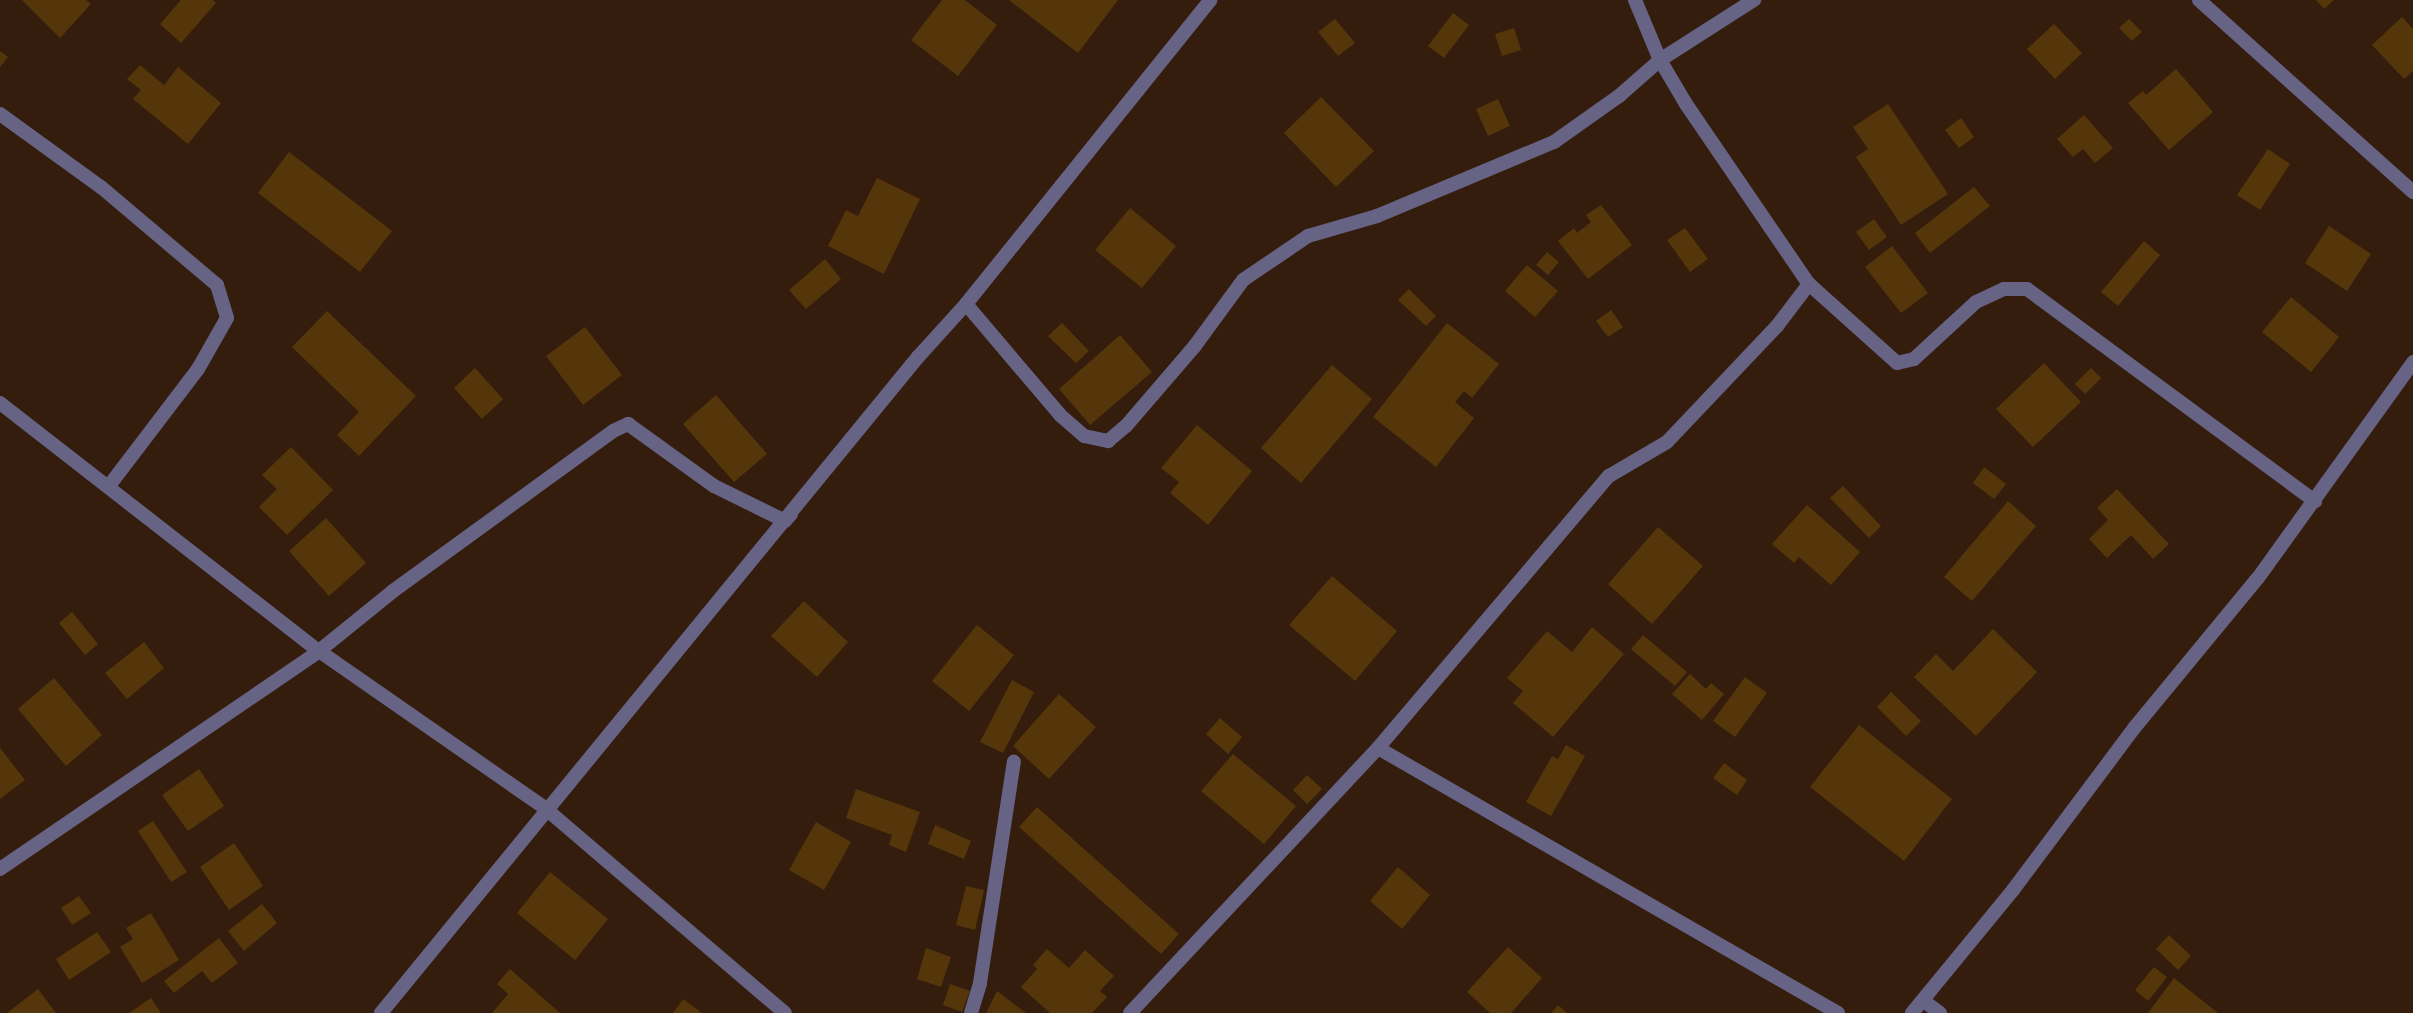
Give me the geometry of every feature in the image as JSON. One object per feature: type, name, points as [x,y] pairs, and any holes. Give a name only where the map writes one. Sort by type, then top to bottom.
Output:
[{"type":"street","points":[[0,869],[318,651],[393,591],[613,431],[628,425],[714,486],[785,521],[966,304],[1210,0]]},
{"type":"street","points":[[1635,0],[1660,60],[1809,284],[1897,363],[1914,359],[1976,302],[2004,289],[2027,289],[2315,501]]},
{"type":"street","points":[[966,304],[1060,415],[1084,436],[1108,442],[1126,426],[1194,347],[1243,280],[1308,236],[1377,216],[1554,142],[1619,96],[1660,60],[1754,0]]},
{"type":"street","points":[[2199,0],[2413,192]]},
{"type":"street","points":[[0,114],[101,187],[217,285],[226,318],[198,369],[107,487]]},
{"type":"street","points":[[1130,1013],[1378,748],[1609,477],[1667,442],[1777,326],[1809,284]]},
{"type":"street","points":[[1912,1013],[2013,890],[2135,727],[2258,578],[2413,362]]},
{"type":"street","points":[[0,403],[318,651],[546,810],[785,1013]]},
{"type":"street","points":[[389,1010],[546,810],[809,492]]},
{"type":"street","points":[[1378,748],[1838,1013]]},
{"type":"street","points":[[971,1013],[980,983],[1014,762]]},
{"type":"street","points":[[1924,1001],[1940,1013]]},
{"type":"building","points":[[22,0],[86,0],[91,4],[60,38]]},
{"type":"building","points":[[181,0],[213,0],[216,3],[181,43],[160,24]]},
{"type":"building","points":[[942,0],[965,0],[997,25],[958,76],[911,40]]},
{"type":"building","points":[[1009,0],[1118,0],[1078,53]]},
{"type":"building","points":[[2316,0],[2334,0],[2324,9]]},
{"type":"building","points":[[1453,13],[1469,25],[1444,58],[1428,46]]},
{"type":"building","points":[[2402,17],[2413,29],[2413,71],[2404,79],[2372,45]]},
{"type":"building","points":[[1335,19],[1355,43],[1338,56],[1318,32]]},
{"type":"building","points":[[2129,19],[2142,32],[2132,41],[2119,28]]},
{"type":"building","points":[[2054,24],[2082,53],[2055,79],[2027,49]]},
{"type":"building","points":[[1514,28],[1521,50],[1502,56],[1495,34]]},
{"type":"building","points":[[0,51],[8,57],[0,67]]},
{"type":"building","points":[[140,65],[164,85],[178,67],[221,103],[188,144],[133,99],[141,90],[127,79]]},
{"type":"building","points":[[2176,69],[2213,112],[2169,150],[2128,103],[2143,91],[2146,95]]},
{"type":"building","points":[[1321,97],[1374,151],[1336,187],[1284,133]]},
{"type":"building","points":[[1498,99],[1510,126],[1488,136],[1476,109]]},
{"type":"building","points":[[1888,104],[1948,194],[1901,225],[1856,157],[1868,149],[1853,127]]},
{"type":"building","points":[[2084,115],[2113,148],[2095,163],[2083,149],[2073,157],[2057,139]]},
{"type":"building","points":[[1961,118],[1974,137],[1959,148],[1945,130]]},
{"type":"building","points":[[2268,149],[2290,164],[2260,210],[2237,195]]},
{"type":"building","points":[[289,152],[392,231],[360,272],[258,193]]},
{"type":"building","points":[[877,178],[920,199],[884,274],[828,246],[846,210],[858,216]]},
{"type":"building","points":[[1974,187],[1990,206],[1930,253],[1915,233]]},
{"type":"building","points":[[1601,205],[1632,245],[1588,279],[1558,241],[1574,228],[1577,233],[1591,222],[1586,215]]},
{"type":"building","points":[[1130,208],[1176,246],[1142,288],[1095,250]]},
{"type":"building","points":[[1874,219],[1887,237],[1869,250],[1856,232]]},
{"type":"building","points":[[2329,226],[2371,254],[2347,291],[2305,263]]},
{"type":"building","points":[[1685,228],[1708,259],[1690,272],[1667,240]]},
{"type":"building","points":[[2144,241],[2160,255],[2118,306],[2101,292]]},
{"type":"building","points":[[1892,246],[1928,293],[1901,313],[1865,267]]},
{"type":"building","points":[[1547,252],[1559,262],[1548,275],[1536,265]]},
{"type":"building","points":[[825,259],[841,279],[806,309],[789,290]]},
{"type":"building","points":[[1527,265],[1558,291],[1535,317],[1505,291]]},
{"type":"building","points":[[1409,289],[1436,316],[1426,326],[1398,300]]},
{"type":"building","points":[[2291,297],[2339,337],[2311,372],[2262,332]]},
{"type":"building","points":[[1611,310],[1623,327],[1608,337],[1596,321]]},
{"type":"building","points":[[327,311],[416,396],[359,456],[337,435],[359,412],[292,347]]},
{"type":"building","points":[[1062,323],[1089,351],[1076,363],[1048,336]]},
{"type":"building","points":[[1447,323],[1499,364],[1472,398],[1464,391],[1455,402],[1474,418],[1436,467],[1373,417]]},
{"type":"building","points":[[585,327],[622,375],[583,405],[546,356]]},
{"type":"building","points":[[1120,335],[1152,372],[1090,425],[1059,389]]},
{"type":"building","points":[[2044,363],[2081,402],[2033,447],[1996,409]]},
{"type":"building","points":[[1332,365],[1372,399],[1301,483],[1261,448]]},
{"type":"building","points":[[475,368],[503,399],[482,419],[454,388]]},
{"type":"building","points":[[2091,368],[2101,378],[2085,394],[2075,384]]},
{"type":"building","points":[[716,395],[767,454],[734,482],[683,424]]},
{"type":"building","points":[[1197,425],[1252,471],[1208,525],[1170,493],[1179,482],[1161,468]]},
{"type":"building","points":[[291,447],[333,490],[287,535],[259,507],[277,489],[262,475]]},
{"type":"building","points":[[1984,467],[2006,484],[1994,499],[1973,483]]},
{"type":"building","points":[[1843,486],[1881,526],[1869,538],[1830,498]]},
{"type":"building","points":[[2117,489],[2169,544],[2153,559],[2131,535],[2107,558],[2089,539],[2108,520],[2097,508]]},
{"type":"building","points":[[2008,501],[2036,526],[1972,601],[1944,577]]},
{"type":"building","points":[[1807,505],[1860,552],[1831,585],[1799,557],[1794,563],[1772,544]]},
{"type":"building","points":[[326,518],[366,563],[329,596],[289,551]]},
{"type":"building","points":[[1658,527],[1703,566],[1652,624],[1608,584]]},
{"type":"building","points":[[1332,576],[1397,631],[1355,681],[1289,625]]},
{"type":"building","points":[[804,601],[848,642],[817,677],[771,636]]},
{"type":"building","points":[[72,612],[98,644],[85,655],[59,623]]},
{"type":"building","points":[[977,625],[1014,655],[969,711],[932,681]]},
{"type":"building","points":[[1592,627],[1624,654],[1553,737],[1513,703],[1523,691],[1507,678],[1547,631],[1572,652]]},
{"type":"building","points":[[1993,629],[2037,672],[1976,736],[1914,677],[1936,654],[1953,671]]},
{"type":"building","points":[[1643,635],[1687,672],[1675,686],[1631,649]]},
{"type":"building","points":[[144,642],[164,668],[127,699],[105,673]]},
{"type":"building","points":[[1690,674],[1706,689],[1711,683],[1724,694],[1702,720],[1672,694]]},
{"type":"building","points":[[1745,677],[1767,693],[1735,737],[1713,721]]},
{"type":"building","points":[[54,678],[102,735],[66,766],[18,709]]},
{"type":"building","points":[[1012,680],[1034,692],[1003,753],[980,742]]},
{"type":"building","points":[[1891,692],[1921,721],[1906,736],[1877,707]]},
{"type":"building","points":[[1059,694],[1096,727],[1049,779],[1013,746]]},
{"type":"building","points":[[1220,718],[1242,737],[1228,754],[1206,734]]},
{"type":"building","points":[[1859,725],[1952,799],[1904,861],[1810,787]]},
{"type":"building","points":[[1566,745],[1585,756],[1551,816],[1526,802],[1552,756],[1558,759]]},
{"type":"building","points":[[0,748],[25,780],[0,799]]},
{"type":"building","points":[[1233,754],[1296,806],[1264,844],[1201,791]]},
{"type":"building","points":[[1724,763],[1747,780],[1737,795],[1713,778]]},
{"type":"building","points":[[199,769],[224,806],[188,831],[162,795]]},
{"type":"building","points":[[1307,775],[1322,789],[1307,804],[1293,790]]},
{"type":"building","points":[[856,789],[920,812],[906,852],[889,845],[892,835],[846,818]]},
{"type":"building","points":[[1037,807],[1179,934],[1161,954],[1019,827]]},
{"type":"building","points":[[153,821],[187,872],[171,882],[138,831]]},
{"type":"building","points":[[816,822],[851,842],[824,890],[789,870]]},
{"type":"building","points":[[935,825],[971,841],[964,859],[928,844]]},
{"type":"building","points":[[234,843],[263,886],[229,910],[200,867]]},
{"type":"building","points":[[1398,867],[1430,895],[1402,929],[1370,901]]},
{"type":"building","points":[[550,872],[608,919],[575,960],[517,913]]},
{"type":"building","points":[[966,886],[984,890],[975,930],[956,925]]},
{"type":"building","points":[[79,896],[91,913],[72,925],[61,908]]},
{"type":"building","points":[[262,904],[277,923],[244,951],[228,931]]},
{"type":"building","points":[[151,913],[179,960],[142,983],[120,947],[133,939],[126,928]]},
{"type":"building","points":[[97,932],[111,952],[69,980],[56,959]]},
{"type":"building","points":[[2169,935],[2191,956],[2178,970],[2156,949]]},
{"type":"building","points":[[219,938],[238,963],[212,983],[202,971],[174,993],[164,981]]},
{"type":"building","points":[[1508,947],[1542,978],[1511,1013],[1490,1013],[1467,992]]},
{"type":"building","points":[[926,948],[951,957],[941,987],[917,979]]},
{"type":"building","points":[[1047,949],[1069,968],[1085,950],[1114,976],[1100,991],[1107,997],[1092,1013],[1050,1013],[1021,987],[1037,969],[1033,965]]},
{"type":"building","points":[[2154,967],[2167,977],[2148,1001],[2135,990]]},
{"type":"building","points":[[510,969],[560,1013],[492,1013],[508,994],[497,984]]},
{"type":"building","points":[[2174,978],[2218,1013],[2148,1013]]},
{"type":"building","points":[[950,984],[970,991],[962,1012],[943,1005]]},
{"type":"building","points":[[38,989],[56,1013],[7,1013]]},
{"type":"building","points":[[997,991],[1026,1013],[986,1013]]},
{"type":"building","points":[[151,998],[161,1013],[129,1013]]},
{"type":"building","points":[[683,999],[702,1013],[673,1013]]},
{"type":"building","points":[[1558,1005],[1567,1013],[1551,1013]]}]
